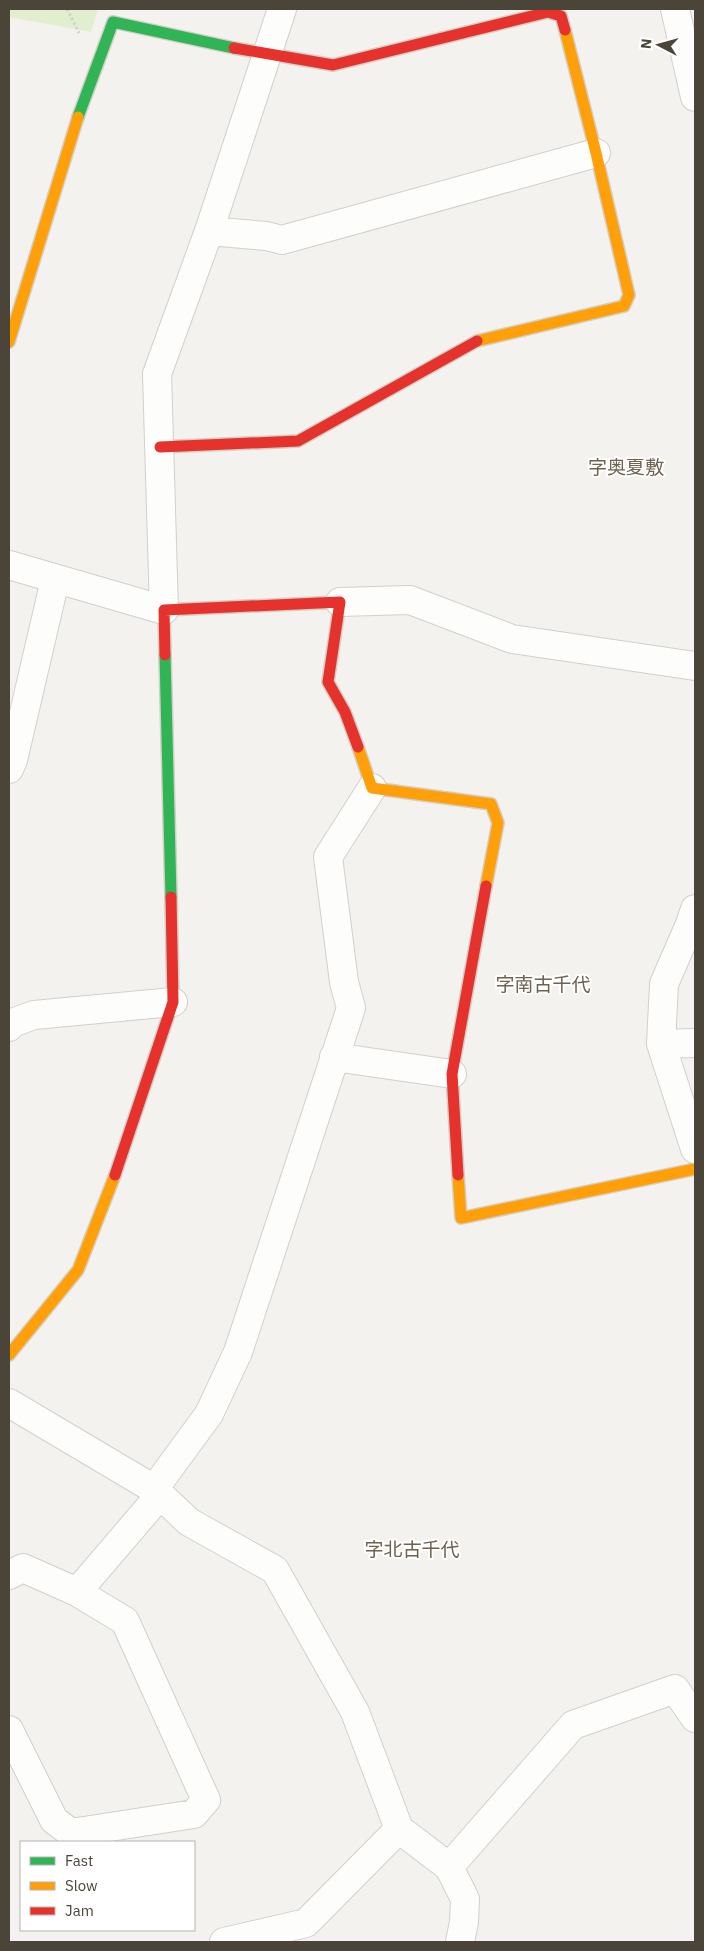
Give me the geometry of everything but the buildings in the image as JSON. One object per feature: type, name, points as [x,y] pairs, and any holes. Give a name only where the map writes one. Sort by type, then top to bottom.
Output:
[{"type":"street","points":[[9,1355],[78,1270],[110,1190],[173,1002],[157,374],[209,231],[282,9]]},
{"type":"street","points":[[675,9],[695,97]]},
{"type":"street","points":[[9,342],[80,110],[116,15],[267,55],[333,65],[548,12],[561,16],[596,153],[629,295],[624,306],[478,340],[298,441],[160,446]]},
{"type":"street","points":[[209,231],[266,236],[282,240],[596,153]]},
{"type":"street","points":[[9,565],[55,580],[164,610],[410,600],[512,639],[695,666]]},
{"type":"street","points":[[9,769],[13,760],[55,580]]},
{"type":"street","points":[[340,602],[328,682],[346,712],[372,788]]},
{"type":"street","points":[[77,1592],[157,1492],[209,1414],[238,1352],[351,1008],[344,982],[328,857],[372,788]]},
{"type":"street","points":[[372,788],[491,804],[498,823],[452,1074],[461,1218],[695,1169]]},
{"type":"street","points":[[695,909],[664,984],[661,1044],[695,1149]]},
{"type":"street","points":[[9,1027],[12,1023],[34,1015],[173,1002]]},
{"type":"street","points":[[661,1044],[695,1043]]},
{"type":"street","points":[[334,1057],[452,1074]]},
{"type":"street","points":[[9,1403],[157,1492],[189,1522],[275,1570],[355,1712],[399,1829],[448,1867],[465,1899],[464,1922],[460,1942]]},
{"type":"street","points":[[9,1575],[22,1568],[77,1592],[125,1621],[206,1800],[194,1814],[71,1833],[54,1820],[9,1730]]},
{"type":"street","points":[[448,1867],[572,1725],[675,1689],[695,1718]]},
{"type":"street","points":[[224,1942],[306,1923],[399,1829]]},
{"type":"path","points":[[67,9],[80,34]]},
{"type":"green space","points":[[9,9],[98,9],[91,32],[9,17]]},
{"type":"traffic: fast","points":[[78,117],[113,22],[234,48]]},
{"type":"traffic: fast","points":[[165,655],[171,897]]},
{"type":"traffic: slow","points":[[477,341],[624,306],[629,295],[565,30]]},
{"type":"traffic: slow","points":[[9,342],[78,117]]},
{"type":"traffic: slow","points":[[358,747],[372,788],[491,804],[498,823],[486,886]]},
{"type":"traffic: slow","points":[[458,1175],[461,1218],[695,1169]]},
{"type":"traffic: slow","points":[[9,1355],[78,1270],[115,1175]]},
{"type":"traffic: jam","points":[[234,48],[333,65],[548,12],[561,16],[565,30]]},
{"type":"traffic: jam","points":[[160,447],[298,441],[477,341]]},
{"type":"traffic: jam","points":[[165,655],[164,610],[340,602],[328,682],[345,712],[358,747]]},
{"type":"traffic: jam","points":[[458,1175],[452,1074],[486,886]]},
{"type":"traffic: jam","points":[[115,1175],[173,1002],[171,897]]},
{"type":"district","name":"字奥夏敷","points":[[626,467]]},
{"type":"district","name":"字南古千代","points":[[543,984]]},
{"type":"district","name":"字北古千代","points":[[412,1549]]}]
